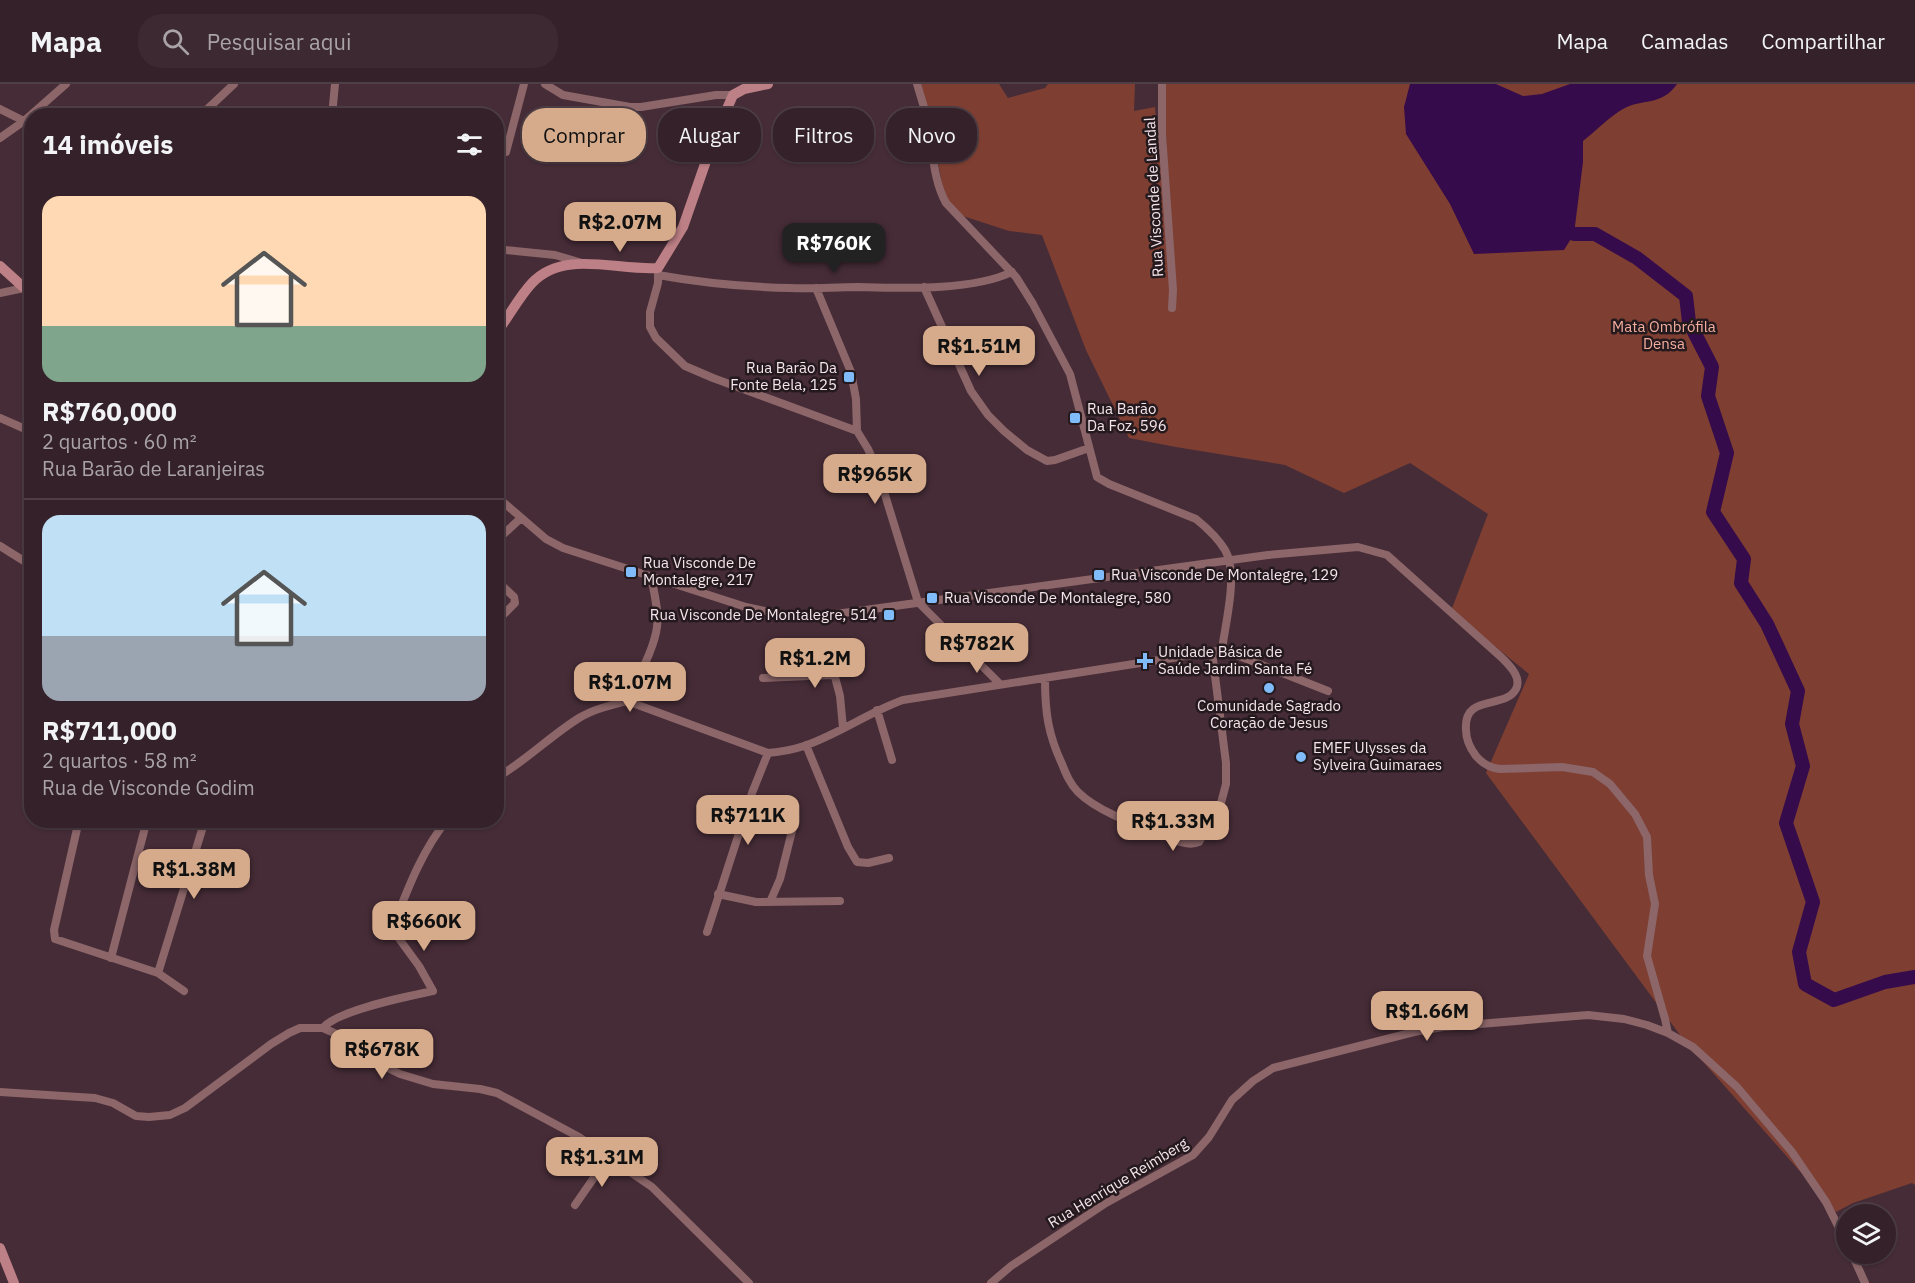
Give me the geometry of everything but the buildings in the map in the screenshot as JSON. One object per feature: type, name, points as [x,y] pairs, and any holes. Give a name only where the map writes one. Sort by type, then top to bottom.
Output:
[{"type":"main road","points":[[504,321],[538,276],[555,268],[583,263],[658,272],[683,227],[713,141],[733,95],[744,89],[768,84]]},
{"type":"main road","points":[[0,266],[24,288]]},
{"type":"main road","points":[[0,1248],[14,1283]]},
{"type":"street","points":[[39,108],[66,84]]},
{"type":"street","points":[[208,108],[234,84]]},
{"type":"street","points":[[333,108],[335,84]]},
{"type":"street","points":[[506,152],[524,84]]},
{"type":"street","points":[[545,84],[563,94],[630,107],[716,95],[733,95]]},
{"type":"street","points":[[917,84],[926,116],[938,184],[943,197],[1012,273],[1033,304],[1066,366],[1097,477],[1196,519],[1218,540],[1230,561],[1232,577],[1222,650]]},
{"type":"street","name":"Rua Visconde de Landal","points":[[1162,84],[1162,134],[1173,290],[1172,308]]},
{"type":"street","points":[[0,109],[24,121],[0,138]]},
{"type":"street","points":[[504,250],[555,255],[583,263]]},
{"type":"street","points":[[857,431],[773,401],[686,366],[656,338],[650,327],[650,312],[655,297],[658,272],[700,282],[816,288],[924,287],[987,280],[1012,273]]},
{"type":"street","points":[[924,287],[954,355],[979,403],[1004,431],[1027,450],[1040,458],[1051,461],[1089,448]]},
{"type":"street","points":[[816,288],[851,372],[856,399],[857,431],[877,469],[918,602],[1000,684]]},
{"type":"street","points":[[0,293],[24,292]]},
{"type":"street","points":[[1,422],[24,429]]},
{"type":"street","points":[[504,503],[552,543],[746,606],[797,617],[814,617],[1347,547],[1379,551],[1397,563],[1502,657],[1513,670],[1517,682],[1516,689],[1512,693],[1477,707],[1468,715],[1465,728],[1466,738],[1470,747],[1483,762],[1494,768],[1506,770],[1562,767],[1593,772],[1610,784],[1635,814],[1647,837],[1650,883],[1655,904],[1647,956],[1668,1033]]},
{"type":"street","points":[[504,534],[521,518]]},
{"type":"street","points":[[0,546],[24,561]]},
{"type":"street","points":[[627,701],[657,628],[657,606],[651,576]]},
{"type":"street","points":[[504,588],[514,597],[515,603],[504,614]]},
{"type":"street","points":[[504,773],[523,762],[556,734],[581,717],[627,701],[768,753],[789,751],[806,745],[877,710],[903,700],[1222,650],[1328,691]]},
{"type":"street","points":[[1045,679],[1049,732],[1066,773],[1077,790],[1091,802],[1122,818],[1180,841],[1195,844],[1199,842],[1215,816],[1226,784],[1226,763],[1212,652]]},
{"type":"street","points":[[763,678],[832,675],[835,677],[840,696],[843,728]]},
{"type":"street","points":[[877,710],[892,760]]},
{"type":"street","points":[[806,745],[853,858],[861,864],[889,858]]},
{"type":"street","points":[[707,932],[752,793],[768,753]]},
{"type":"street","points":[[770,902],[780,879],[793,827]]},
{"type":"street","points":[[77,828],[54,930],[55,939],[158,973],[184,991]]},
{"type":"street","points":[[111,958],[145,828]]},
{"type":"street","points":[[158,973],[203,828]]},
{"type":"street","points":[[323,1028],[336,1017],[350,1012],[433,991],[419,966],[392,929],[418,866],[442,828]]},
{"type":"street","points":[[718,894],[738,900],[770,902],[840,901]]},
{"type":"street","name":"Rua Henrique Reimberg","points":[[991,1283],[1016,1262],[1106,1203],[1193,1155],[1209,1137],[1232,1100],[1252,1081],[1274,1068],[1413,1032],[1460,1025],[1588,1015],[1624,1019],[1668,1033],[1705,1056],[1750,1102],[1792,1152],[1826,1202],[1836,1222]]},
{"type":"street","points":[[0,1092],[95,1098],[112,1103],[136,1116],[149,1118],[164,1116],[185,1108],[289,1033],[300,1028],[323,1028],[352,1041],[382,1065],[400,1074],[434,1084],[497,1093],[562,1127],[609,1156],[652,1187],[749,1283]]},
{"type":"street","points":[[575,1205],[609,1156]]},
{"type":"street","points":[[1856,1264],[1865,1283]]},
{"type":"green space","name":"Mata Ombrófila Densa","points":[[919,84],[999,84],[1008,98],[1045,88],[1048,84],[1135,84],[1134,111],[1155,107],[1172,288],[1164,84],[1915,84],[1915,1185],[1912,1183],[1851,1204],[1836,1204],[1836,1212],[1683,1039],[1486,773],[1529,674],[1451,611],[1488,514],[1410,463],[1344,493],[1285,465],[1129,438],[1086,350],[1042,235],[1009,231],[960,215],[945,201],[938,162],[977,162],[977,108],[926,108]]},
{"type":"shaded area","points":[[1410,84],[1496,84],[1523,96],[1542,94],[1570,84],[1677,84],[1658,99],[1623,109],[1583,141],[1583,162],[1574,234],[1564,250],[1474,254],[1450,204],[1406,134],[1404,107]]},
{"type":"waterway","points":[[1574,234],[1595,234],[1637,258],[1686,296],[1689,322],[1712,367],[1708,396],[1727,453],[1713,512],[1744,559],[1741,583],[1767,624],[1798,691],[1792,724],[1803,766],[1786,823],[1813,902],[1799,952],[1805,984],[1834,1000],[1885,982],[1915,977]]},
{"type":"place","name":"Rua Barão Da Fonte Bela, 125","points":[[849,377]]},
{"type":"place","name":"Rua Barão Da Foz, 596","points":[[1075,418]]},
{"type":"place","name":"Rua Visconde De Montalegre, 217","points":[[631,572]]},
{"type":"place","name":"Rua Visconde De Montalegre, 129","points":[[1099,575]]},
{"type":"place","name":"Rua Visconde De Montalegre, 580","points":[[932,598]]},
{"type":"place","name":"Rua Visconde De Montalegre, 514","points":[[889,615]]},
{"type":"place","name":"Unidade Básica de Saúde Jardim Santa Fé","points":[[1145,661]]},
{"type":"place","name":"Comunidade Sagrado Coração de Jesus","points":[[1269,688]]},
{"type":"place","name":"EMEF Ulysses da Sylveira Guimaraes","points":[[1301,757]]}]
